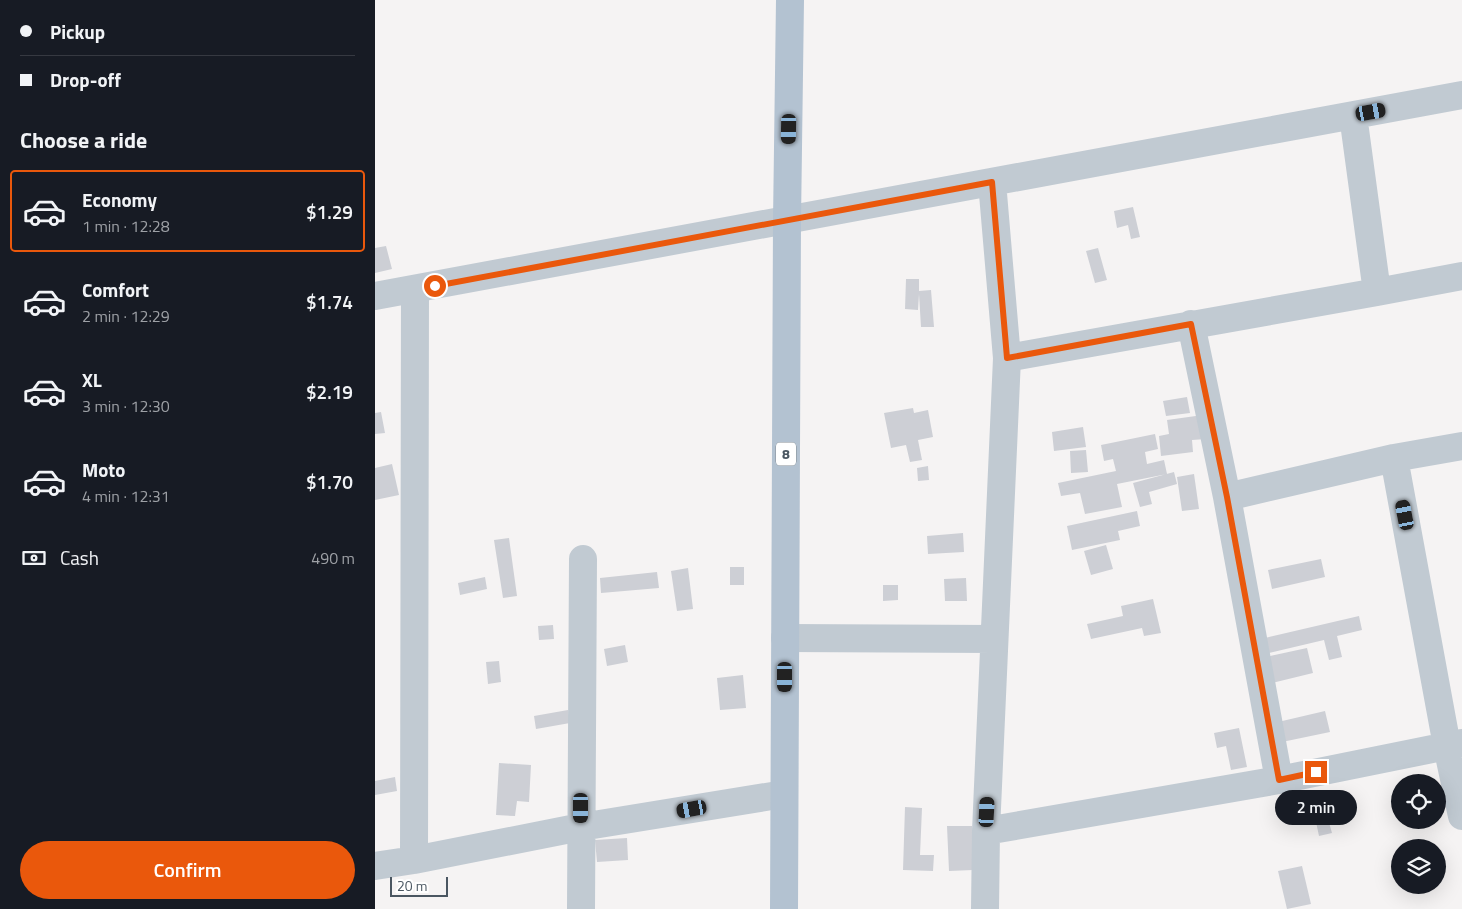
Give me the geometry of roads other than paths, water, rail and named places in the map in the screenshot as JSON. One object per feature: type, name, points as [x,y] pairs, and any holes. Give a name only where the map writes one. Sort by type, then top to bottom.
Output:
[{"type":"main road","name":"8","points":[[784,909],[787,221],[790,0]]},
{"type":"street","points":[[375,296],[1462,95]]},
{"type":"street","points":[[1353,115],[1377,292]]},
{"type":"street","points":[[985,909],[986,832],[1007,358],[992,182]]},
{"type":"street","points":[[1007,358],[1462,276]]},
{"type":"street","points":[[414,860],[415,289]]},
{"type":"street","points":[[1191,324],[1227,497],[1279,780]]},
{"type":"street","points":[[1227,497],[1394,458],[1462,446]]},
{"type":"street","points":[[1394,458],[1455,744],[1462,816]]},
{"type":"street","points":[[581,909],[583,559]]},
{"type":"street","points":[[785,638],[994,639]]},
{"type":"street","points":[[986,832],[1279,780],[1455,744]]},
{"type":"street","points":[[375,866],[581,828],[784,794]]}]
